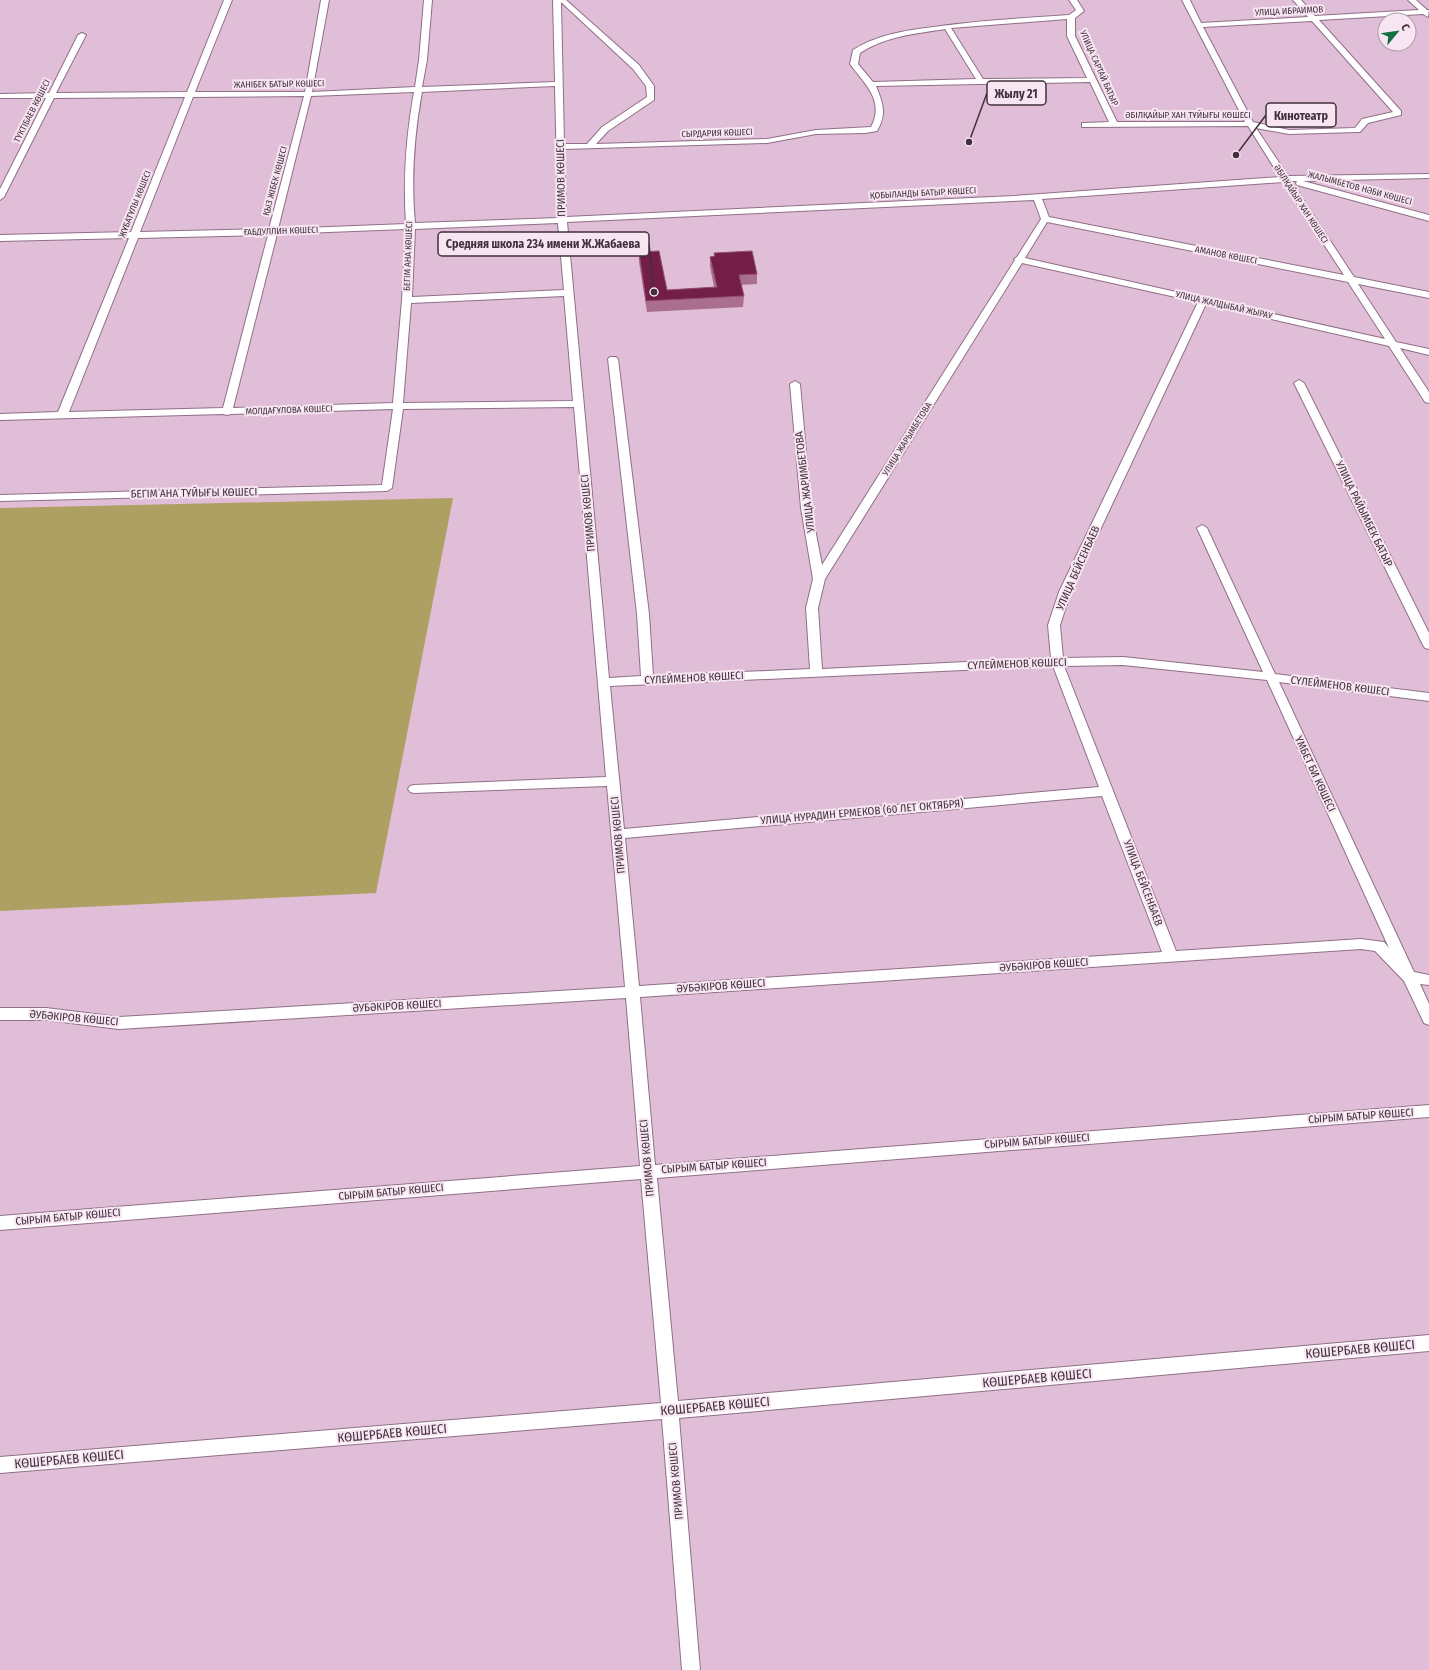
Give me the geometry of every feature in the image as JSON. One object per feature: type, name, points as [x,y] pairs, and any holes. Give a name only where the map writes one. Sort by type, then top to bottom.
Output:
[{"type":"street","name":"ЖҰБАТҰЛЫ КӨШЕСІ","points":[[62,416],[228,0]]},
{"type":"street","name":"ҚЫЗ ЖІБЕК КӨШЕСІ","points":[[227,412],[308,94],[325,0]]},
{"type":"street","name":"БЕГІМ АНА КӨШЕСІ","points":[[387,488],[398,406],[407,300],[411,226],[408,193],[411,132],[423,60],[428,0]]},
{"type":"street","name":"ПРИМОВ КӨШЕСІ","points":[[557,0],[562,220],[670,1410],[691,1670]]},
{"type":"street","points":[[562,0],[636,67],[650,86],[651,98],[605,129],[589,147]]},
{"type":"street","name":"УЛИЦА САРТАЙ БАТЫР","points":[[1073,0],[1080,11],[1071,17],[1071,36],[1114,125]]},
{"type":"street","name":"ӘБІЛҚАЙЫР ХАН КӨШЕСІ","points":[[1186,0],[1250,124],[1429,398]]},
{"type":"street","name":"ӘБІЛҚАЙЫР ХАН ТҰЙЫҒЫ КӨШЕСІ","points":[[1085,125],[1250,124],[1289,132],[1357,130],[1365,121],[1398,113],[1297,0]]},
{"type":"street","points":[[1412,0],[1427,13]]},
{"type":"street","name":"УЛИЦА ИБРАИМОВ","points":[[1198,25],[1427,13]]},
{"type":"street","points":[[1071,17],[957,25],[895,34],[868,44],[856,52],[854,64],[871,84],[1092,80]]},
{"type":"street","points":[[947,27],[980,81]]},
{"type":"street","name":"ТҮКТІБАЕВ КӨШЕСІ","points":[[0,197],[82,35]]},
{"type":"street","name":"ЖАНІБЕК БАТЫР КӨШЕСІ","points":[[0,96],[308,94],[559,84]]},
{"type":"street","name":"СЫРДАРИЯ КӨШЕСІ","points":[[560,147],[767,141],[816,132],[865,131],[874,129],[879,121],[882,109],[871,84]]},
{"type":"street","name":"ҚОБЫЛАНДЫ БАТЫР КӨШЕСІ","points":[[562,220],[1037,197],[1285,179],[1429,176]]},
{"type":"street","name":"ЖАЛЫМБЕТОВ НӘБИ КӨШЕСІ","points":[[1285,179],[1429,218]]},
{"type":"street","points":[[1037,197],[1044,219]]},
{"type":"street","name":"АМАНОВ КӨШЕСІ","points":[[1044,219],[1429,296]]},
{"type":"street","name":"УЛИЦА ЖАРЫМБЕТОВА","points":[[816,672],[812,608],[819,579],[1044,219]]},
{"type":"street","name":"ҒАБДУЛЛИН КӨШЕСІ","points":[[0,238],[272,232],[562,220]]},
{"type":"street","name":"УЛИЦА ЖАЛДЫБАЙ ЖЫРАУ","points":[[1018,259],[1429,352]]},
{"type":"street","points":[[407,300],[568,293]]},
{"type":"street","name":"УЛИЦА БЕЙСЕНБАЕВ","points":[[1172,957],[1057,662],[1054,625],[1065,592],[1203,301]]},
{"type":"street","points":[[613,358],[643,614],[648,680]]},
{"type":"street","name":"УЛИЦА РАЙЫМБЕК БАТЫР","points":[[1300,383],[1429,645]]},
{"type":"street","name":"УЛИЦА ЖАРИМБЕТОВА","points":[[795,384],[806,508],[819,579]]},
{"type":"street","name":"МОЛДАҒҰЛОВА КӨШЕСІ","points":[[0,417],[227,412],[398,406],[578,404]]},
{"type":"street","name":"БЕГІМ АНА ТҰЙЫҒЫ КӨШЕСІ","points":[[0,498],[387,488]]},
{"type":"street","name":"ҮМБЕТ БИ КӨШЕСІ","points":[[1202,528],[1429,1019]]},
{"type":"street","name":"СҮЛЕЙМЕНОВ КӨШЕСІ","points":[[604,682],[1057,662],[1122,661],[1271,677],[1429,697]]},
{"type":"street","points":[[414,789],[613,781]]},
{"type":"street","name":"УЛИЦА НУРАДИН ЕРМЕКОВ (60 ЛЕТ ОКТЯБРЯ)","points":[[618,834],[1107,790]]},
{"type":"street","name":"ӘУБӘКІРОВ КӨШЕСІ","points":[[0,1014],[46,1014],[118,1023],[632,992],[1361,944],[1379,946],[1409,977]]},
{"type":"street","points":[[1409,977],[1429,980]]},
{"type":"street","name":"СЫРЫМ БАТЫР КӨШЕСІ","points":[[0,1223],[648,1171],[1429,1111]]},
{"type":"street","name":"КӨШЕРБАЕВ КӨШЕСІ","points":[[0,1465],[670,1410],[1429,1343]]},
{"type":"shaded area","points":[[453,498],[376,893],[0,911],[0,508]]},
{"type":"building","points":[[659,251],[667,290],[717,287],[710,257],[715,256],[714,253],[752,251],[757,274],[739,275],[744,296],[646,301],[639,252]]},
{"type":"place","name":"Жылу 21","points":[[969,142]]},
{"type":"place","name":"Кинотеатр","points":[[1236,155]]},
{"type":"place","name":"Средняя школа 234 имени Ж.Жабаева","points":[[654,292]]}]
